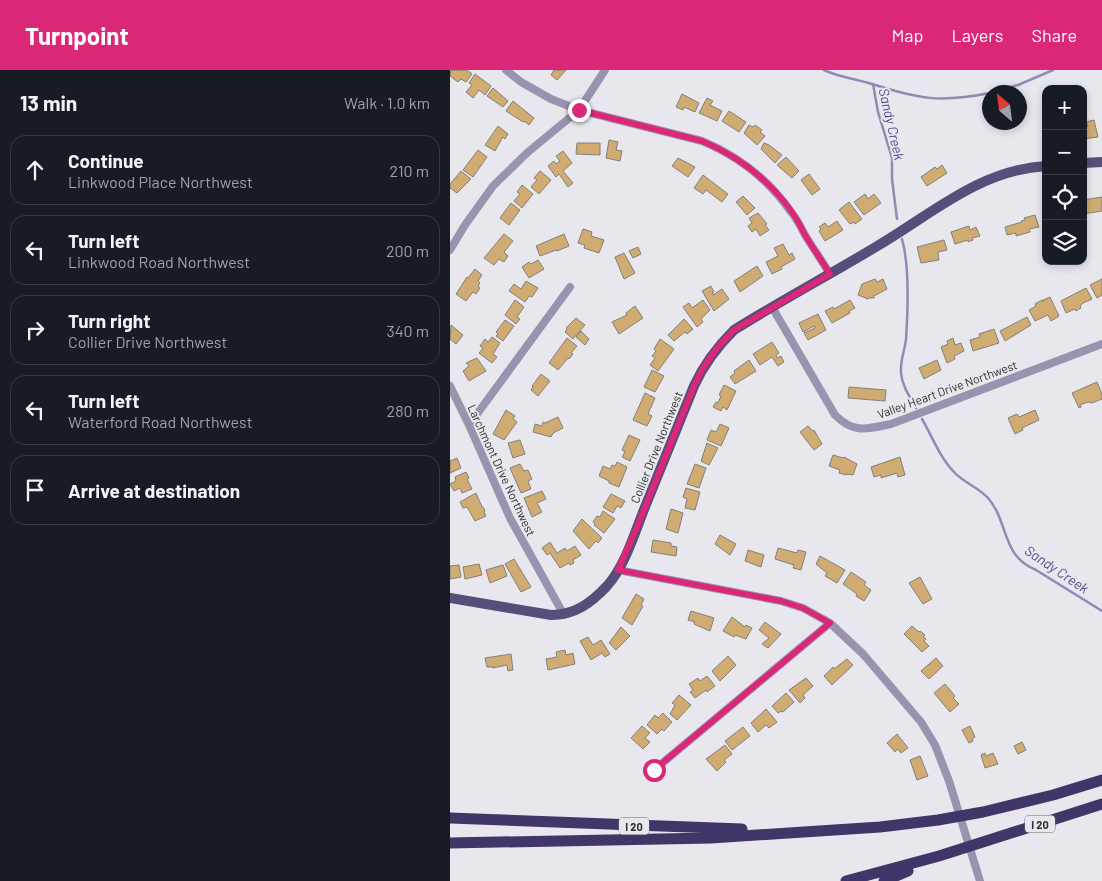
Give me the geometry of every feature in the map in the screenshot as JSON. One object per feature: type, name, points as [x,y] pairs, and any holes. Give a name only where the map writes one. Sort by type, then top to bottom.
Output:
[{"type":"highway","name":"I 20","points":[[450,818],[688,828],[818,830],[901,825],[975,814],[1027,802],[1102,780]]},
{"type":"highway","name":"I 20","points":[[846,881],[902,867],[1102,804]]},
{"type":"highway","points":[[450,843],[711,838],[818,830]]},
{"type":"highway","points":[[884,881],[978,844]]},
{"type":"main road","points":[[1087,163],[1102,162]]},
{"type":"main road","name":"Collier Drive Northwest","points":[[450,598],[551,615],[564,615],[576,611],[587,604],[607,585],[618,570],[694,386],[703,368],[717,348],[734,330],[772,306],[830,274],[974,185],[1016,170],[1042,167]]},
{"type":"street","points":[[506,70],[521,82],[552,99],[579,110],[702,141],[717,147],[738,160],[763,179],[783,200],[830,274]]},
{"type":"street","points":[[450,250],[493,186],[528,152],[579,110],[605,70]]},
{"type":"street","points":[[469,425],[570,287]]},
{"type":"street","name":"Valley Heart Drive Northwest","points":[[772,306],[835,415],[842,422],[858,429],[891,424],[1102,344]]},
{"type":"street","name":"Larchmont Drive Northwest","points":[[450,386],[510,518],[564,615]]},
{"type":"street","points":[[618,570],[781,601],[803,608],[830,623],[866,657],[921,722],[935,744],[949,781],[979,880]]},
{"type":"street","points":[[654,770],[830,623]]},
{"type":"building","points":[[451,70],[467,70],[472,74],[466,82],[461,79],[458,82],[450,76]]},
{"type":"building","points":[[554,70],[566,70],[557,80],[551,75]]},
{"type":"building","points":[[475,74],[491,86],[485,95],[479,90],[473,98],[466,92],[472,85],[469,83]]},
{"type":"building","points":[[493,88],[508,101],[503,107],[487,96]]},
{"type":"building","points":[[682,94],[699,103],[695,112],[684,107],[683,110],[676,107]]},
{"type":"building","points":[[707,98],[713,101],[710,105],[722,111],[717,121],[699,113]]},
{"type":"building","points":[[513,101],[534,118],[529,125],[506,111]]},
{"type":"building","points":[[729,111],[746,122],[739,132],[722,121]]},
{"type":"building","points":[[1094,120],[1098,137],[1087,138],[1087,122]]},
{"type":"building","points":[[749,125],[753,127],[755,125],[762,130],[760,132],[765,136],[757,145],[744,133]]},
{"type":"building","points":[[498,126],[508,134],[505,139],[503,137],[495,151],[485,145]]},
{"type":"building","points":[[609,140],[618,142],[616,150],[622,151],[620,161],[606,158]]},
{"type":"building","points":[[577,143],[600,143],[600,155],[576,154]]},
{"type":"building","points":[[764,143],[782,155],[775,163],[761,149]]},
{"type":"building","points":[[478,150],[487,157],[473,177],[463,170]]},
{"type":"building","points":[[563,151],[572,163],[563,171],[573,183],[568,187],[559,174],[556,177],[548,166],[554,161],[556,164],[560,161],[556,156]]},
{"type":"building","points":[[786,157],[799,171],[792,178],[777,165]]},
{"type":"building","points":[[678,158],[695,167],[688,177],[672,166]]},
{"type":"building","points":[[942,165],[947,173],[927,186],[921,177],[935,167],[937,169]]},
{"type":"building","points":[[461,171],[471,179],[457,193],[450,188],[450,184]]},
{"type":"building","points":[[540,171],[551,180],[539,194],[531,187],[537,180],[534,178]]},
{"type":"building","points":[[809,174],[820,189],[812,195],[801,180]]},
{"type":"building","points":[[703,175],[728,194],[722,202],[706,190],[703,194],[694,188]]},
{"type":"building","points":[[522,185],[533,194],[522,208],[514,201],[520,194],[517,192]]},
{"type":"building","points":[[865,194],[868,199],[874,194],[881,203],[864,215],[854,202]]},
{"type":"building","points":[[743,196],[755,208],[747,215],[736,202]]},
{"type":"building","points":[[1102,197],[1102,211],[1087,213],[1087,199]]},
{"type":"building","points":[[849,202],[862,219],[855,224],[854,222],[850,224],[839,210]]},
{"type":"building","points":[[511,203],[520,210],[509,225],[500,218]]},
{"type":"building","points":[[758,213],[767,224],[765,225],[769,230],[760,236],[756,229],[752,232],[748,226],[752,223],[749,218]]},
{"type":"building","points":[[1035,215],[1039,227],[1029,229],[1030,232],[1016,236],[1016,233],[1007,235],[1005,227],[1022,222],[1025,220],[1024,218]]},
{"type":"building","points":[[837,221],[843,230],[825,241],[819,231],[821,229],[819,227],[825,223],[828,227]]},
{"type":"building","points":[[969,226],[970,230],[976,227],[980,236],[972,238],[973,240],[968,242],[968,240],[955,244],[951,232]]},
{"type":"building","points":[[583,229],[592,232],[591,236],[604,240],[599,253],[584,248],[585,245],[578,243]]},
{"type":"building","points":[[504,234],[513,241],[504,252],[508,256],[504,262],[499,259],[494,265],[484,258]]},
{"type":"building","points":[[564,234],[569,246],[540,256],[536,246]]},
{"type":"building","points":[[944,240],[947,250],[938,252],[939,260],[921,263],[917,247]]},
{"type":"building","points":[[783,244],[789,255],[792,253],[795,259],[772,274],[766,262],[778,256],[774,248]]},
{"type":"building","points":[[638,247],[641,254],[633,258],[629,251]]},
{"type":"building","points":[[624,253],[635,273],[624,279],[615,257]]},
{"type":"building","points":[[538,260],[544,269],[529,278],[522,267],[529,262],[531,264]]},
{"type":"building","points":[[757,266],[763,276],[740,292],[734,281]]},
{"type":"building","points":[[475,269],[482,275],[478,281],[480,288],[476,294],[473,292],[466,301],[456,294],[467,277]]},
{"type":"building","points":[[875,279],[877,282],[883,279],[887,289],[874,296],[874,298],[868,299],[858,295],[862,284]]},
{"type":"building","points":[[1102,279],[1102,295],[1097,298],[1090,285]]},
{"type":"building","points":[[526,281],[538,288],[532,297],[529,296],[525,302],[509,291],[514,284],[521,289]]},
{"type":"building","points":[[711,286],[714,292],[712,293],[713,295],[722,289],[729,299],[714,311],[702,291]]},
{"type":"building","points":[[1086,288],[1092,299],[1083,303],[1080,306],[1081,308],[1076,311],[1075,309],[1066,313],[1061,301]]},
{"type":"building","points":[[1050,297],[1059,316],[1051,321],[1048,315],[1035,321],[1029,310],[1036,306],[1035,304],[1042,300],[1043,302],[1043,300]]},
{"type":"building","points":[[515,300],[524,307],[517,317],[520,319],[516,324],[505,315]]},
{"type":"building","points":[[703,300],[710,310],[701,319],[703,322],[697,327],[683,307],[689,303],[692,308]]},
{"type":"building","points":[[850,300],[855,308],[832,323],[825,311],[833,307],[834,309]]},
{"type":"building","points":[[635,306],[643,318],[619,334],[612,322],[627,315],[626,313]]},
{"type":"building","points":[[818,314],[826,330],[808,340],[804,333],[815,328],[814,326],[803,332],[799,323]]},
{"type":"building","points":[[1027,317],[1031,325],[1005,341],[1000,331]]},
{"type":"building","points":[[576,318],[585,325],[573,339],[565,332],[566,328]]},
{"type":"building","points":[[684,319],[693,329],[687,334],[685,332],[674,341],[668,335]]},
{"type":"building","points":[[505,320],[514,326],[503,341],[496,336],[498,334],[496,332]]},
{"type":"building","points":[[451,325],[463,335],[456,344],[450,339]]},
{"type":"building","points":[[994,329],[999,343],[973,351],[970,340],[980,337],[979,334]]},
{"type":"building","points":[[581,331],[589,339],[585,345],[576,337]]},
{"type":"building","points":[[492,337],[500,343],[493,354],[497,357],[492,363],[479,353],[483,348],[480,346],[485,339],[488,342]]},
{"type":"building","points":[[567,338],[577,346],[571,353],[573,354],[558,370],[549,363]]},
{"type":"building","points":[[953,338],[955,345],[961,343],[964,351],[954,356],[955,359],[947,363],[941,347],[948,344],[947,341]]},
{"type":"building","points":[[660,339],[674,349],[658,371],[650,365],[655,358],[652,356]]},
{"type":"building","points":[[772,342],[779,353],[776,355],[777,358],[781,356],[784,362],[778,366],[772,357],[760,365],[753,354]]},
{"type":"building","points":[[477,358],[486,371],[469,381],[463,371],[469,366],[466,363]]},
{"type":"building","points":[[749,360],[756,371],[735,384],[730,377],[735,373],[734,371]]},
{"type":"building","points":[[937,360],[941,370],[924,379],[919,368]]},
{"type":"building","points":[[652,370],[664,376],[655,392],[644,387]]},
{"type":"building","points":[[541,374],[550,381],[538,396],[531,390]]},
{"type":"building","points":[[1097,382],[1102,399],[1080,405],[1081,407],[1079,408],[1072,393]]},
{"type":"building","points":[[724,385],[736,391],[727,410],[723,407],[721,411],[713,407],[716,402],[718,403],[721,396],[719,395]]},
{"type":"building","points":[[849,387],[886,390],[885,401],[848,398]]},
{"type":"building","points":[[645,393],[655,398],[648,414],[652,416],[647,426],[633,420]]},
{"type":"building","points":[[506,410],[515,416],[513,419],[517,422],[504,440],[493,434]]},
{"type":"building","points":[[1035,410],[1039,420],[1022,428],[1023,430],[1015,434],[1008,418],[1017,414],[1019,417]]},
{"type":"building","points":[[558,417],[563,428],[553,433],[551,437],[533,432],[535,424],[542,426],[543,422],[545,423]]},
{"type":"building","points":[[720,424],[729,428],[721,446],[707,440],[711,430],[716,432]]},
{"type":"building","points":[[808,426],[814,430],[822,444],[814,450],[800,432]]},
{"type":"building","points":[[629,435],[640,440],[630,461],[622,457],[625,452],[622,450]]},
{"type":"building","points":[[520,440],[525,454],[513,458],[508,443]]},
{"type":"building","points":[[707,443],[718,448],[709,465],[701,461]]},
{"type":"building","points":[[833,455],[844,457],[857,464],[853,475],[839,473],[840,470],[829,466]]},
{"type":"building","points":[[900,457],[905,475],[898,477],[897,473],[881,478],[881,475],[874,477],[871,467]]},
{"type":"building","points":[[457,458],[461,468],[450,473],[450,461]]},
{"type":"building","points":[[617,462],[627,467],[619,487],[599,476],[603,466],[610,469]]},
{"type":"building","points":[[520,464],[524,471],[528,470],[532,479],[528,481],[531,489],[521,493],[510,468]]},
{"type":"building","points":[[695,464],[706,468],[699,488],[687,484]]},
{"type":"building","points":[[466,472],[472,489],[462,493],[460,488],[454,491],[450,484],[456,481],[455,477]]},
{"type":"building","points":[[686,488],[700,492],[695,510],[685,508],[687,499],[683,497]]},
{"type":"building","points":[[542,491],[546,499],[537,503],[542,512],[532,517],[524,498]]},
{"type":"building","points":[[476,493],[486,516],[475,521],[467,507],[463,508],[460,502]]},
{"type":"building","points":[[611,494],[625,501],[621,508],[617,506],[613,513],[603,507]]},
{"type":"building","points":[[671,509],[683,513],[678,533],[666,529]]},
{"type":"building","points":[[603,511],[615,519],[604,533],[593,522],[597,516],[600,517]]},
{"type":"building","points":[[582,519],[602,538],[598,543],[596,541],[589,549],[573,531]]},
{"type":"building","points":[[720,535],[736,544],[730,555],[715,544]]},
{"type":"building","points":[[653,540],[671,543],[671,546],[677,547],[676,556],[651,552]]},
{"type":"building","points":[[550,542],[557,553],[565,548],[567,551],[575,546],[581,555],[573,560],[574,563],[570,565],[569,563],[560,568],[550,553],[547,555],[542,548]]},
{"type":"building","points":[[778,548],[797,553],[798,550],[806,552],[801,570],[793,568],[794,565],[775,559]]},
{"type":"building","points":[[748,550],[764,555],[761,567],[745,561]]},
{"type":"building","points":[[820,556],[845,570],[837,583],[825,576],[827,573],[816,564]]},
{"type":"building","points":[[514,559],[531,587],[521,592],[505,564]]},
{"type":"building","points":[[479,564],[482,575],[465,579],[463,567]]},
{"type":"building","points":[[459,565],[461,577],[450,579],[450,566]]},
{"type":"building","points":[[503,565],[507,576],[490,583],[486,570]]},
{"type":"building","points":[[851,572],[866,582],[864,585],[871,590],[864,601],[843,584]]},
{"type":"building","points":[[920,577],[932,599],[923,604],[909,583]]},
{"type":"building","points":[[636,594],[644,599],[641,605],[643,606],[632,625],[622,618]]},
{"type":"building","points":[[691,611],[714,618],[710,631],[688,620]]},
{"type":"building","points":[[732,617],[745,627],[746,625],[752,628],[746,639],[735,635],[734,637],[723,631]]},
{"type":"building","points":[[765,622],[781,634],[768,648],[762,644],[769,638],[759,630]]},
{"type":"building","points":[[912,626],[925,635],[923,637],[926,639],[924,641],[929,646],[922,652],[904,634]]},
{"type":"building","points":[[621,627],[630,636],[616,650],[609,643]]},
{"type":"building","points":[[588,637],[593,645],[601,640],[610,654],[605,657],[602,653],[591,660],[580,641]]},
{"type":"building","points":[[565,650],[566,655],[573,653],[575,664],[548,670],[546,659],[557,657],[556,652]]},
{"type":"building","points":[[511,654],[513,670],[508,671],[507,665],[493,668],[487,667],[485,658]]},
{"type":"building","points":[[728,656],[736,665],[720,681],[712,671]]},
{"type":"building","points":[[936,658],[943,666],[929,679],[921,671]]},
{"type":"building","points":[[847,659],[853,665],[832,685],[824,676],[833,667],[834,669]]},
{"type":"building","points":[[707,676],[715,686],[695,698],[690,692],[693,690],[689,684],[698,678],[700,681]]},
{"type":"building","points":[[806,678],[813,686],[803,695],[805,698],[800,703],[789,690]]},
{"type":"building","points":[[945,684],[959,704],[950,712],[934,693]]},
{"type":"building","points":[[786,693],[794,702],[783,712],[778,713],[772,706]]},
{"type":"building","points":[[679,695],[691,705],[677,720],[670,714],[675,705],[672,703]]},
{"type":"building","points":[[766,709],[777,722],[769,728],[766,725],[758,732],[751,723]]},
{"type":"building","points":[[663,713],[672,722],[664,731],[662,729],[657,734],[647,725],[655,715],[658,718]]},
{"type":"building","points":[[642,726],[650,733],[645,738],[650,742],[643,749],[631,738]]},
{"type":"building","points":[[970,726],[975,737],[969,743],[962,730]]},
{"type":"building","points":[[743,727],[750,736],[732,750],[725,741]]},
{"type":"building","points":[[897,734],[908,748],[901,753],[898,749],[895,752],[887,743]]},
{"type":"building","points":[[1022,742],[1026,750],[1018,754],[1014,746]]},
{"type":"building","points":[[725,745],[732,754],[724,760],[726,762],[717,771],[706,759]]},
{"type":"building","points":[[985,753],[986,756],[993,753],[998,764],[985,768],[981,755]]},
{"type":"building","points":[[920,756],[928,776],[917,780],[910,760]]},
{"type":"waterway","points":[[824,70],[917,96],[943,99],[982,94]]},
{"type":"waterway","points":[[1018,85],[1053,70]]},
{"type":"waterway","name":"Sandy Creek","points":[[873,84],[878,112],[892,158],[892,179],[897,219]]},
{"type":"waterway","name":"Sandy Creek","points":[[902,239],[905,250],[908,302],[906,339],[901,373],[905,387],[916,408]]},
{"type":"waterway","name":"Sandy Creek","points":[[922,419],[940,454],[949,466],[958,476],[984,494],[995,507],[1011,547],[1017,556],[1025,564],[1102,611]]},
{"type":"route","points":[[579,110],[702,141],[717,147],[738,160],[763,179],[783,200],[830,274],[772,306],[734,330],[717,348],[703,368],[694,386],[618,570],[781,601],[803,608],[830,623],[654,770]]}]
